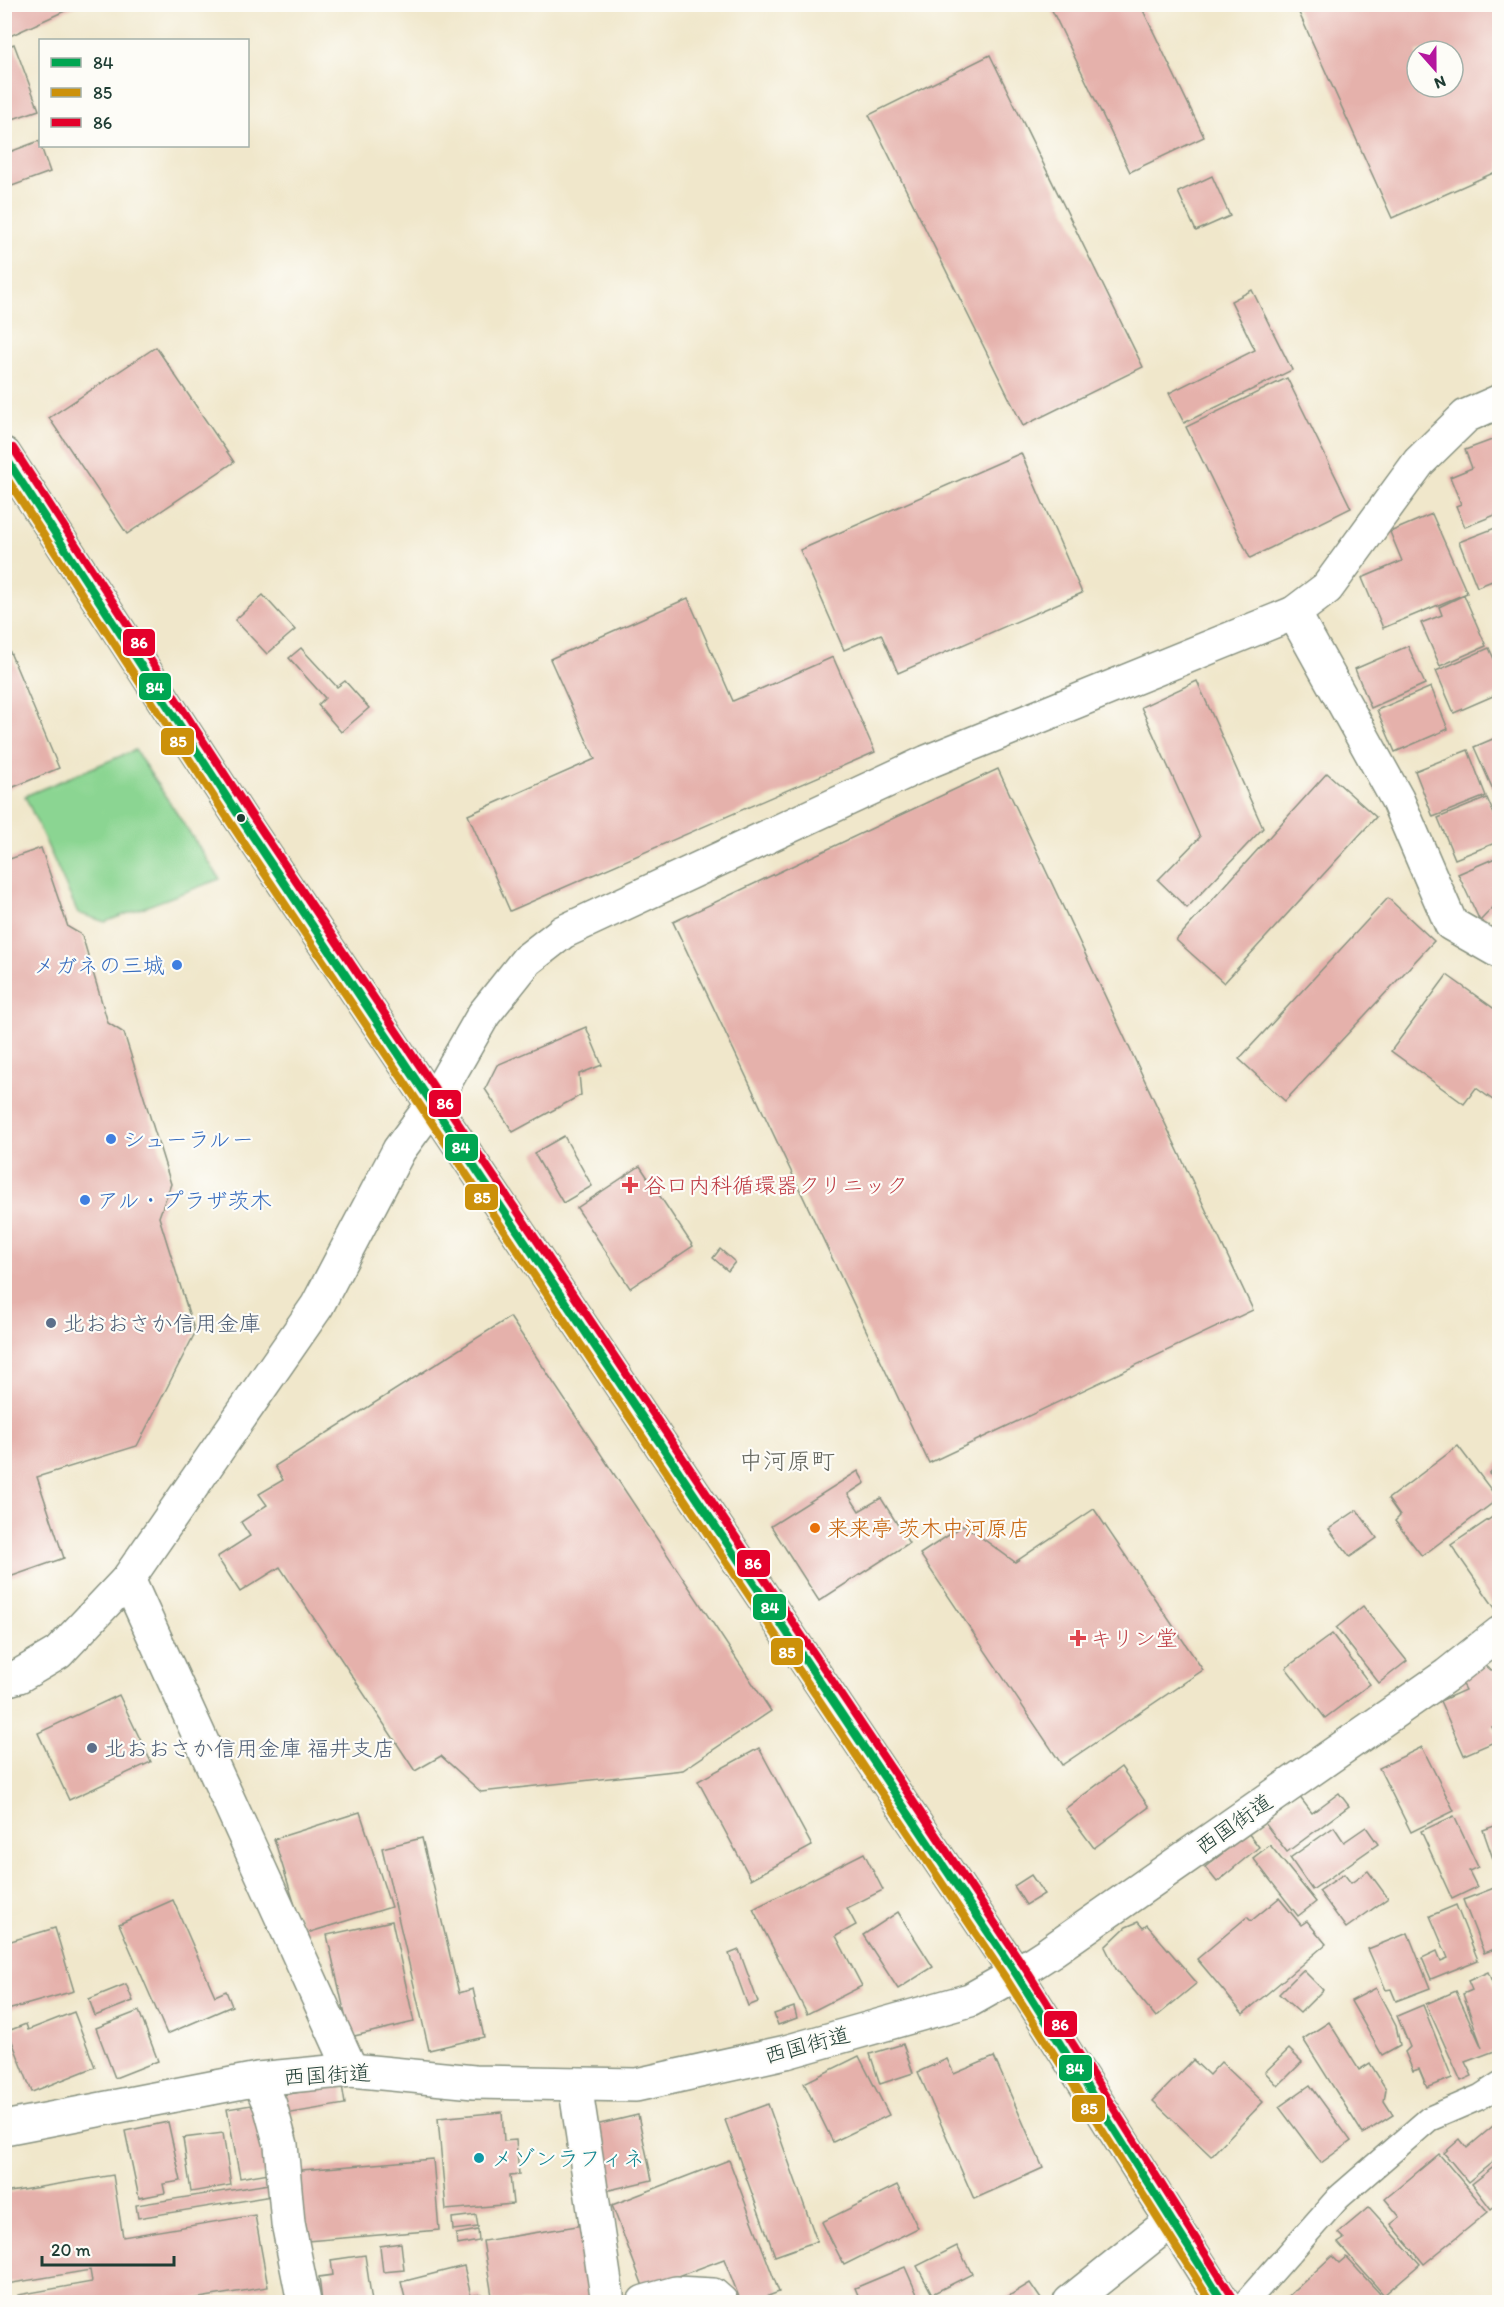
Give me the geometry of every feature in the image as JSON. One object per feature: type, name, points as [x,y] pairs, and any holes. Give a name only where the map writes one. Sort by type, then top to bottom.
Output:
[{"type":"street","points":[[4,1680],[20,1676],[58,1653],[128,1579],[317,1306],[399,1150],[432,1105],[484,1014],[527,960],[563,932],[927,762],[1294,614],[1327,588],[1419,462],[1466,416],[1500,401]]},
{"type":"street","points":[[4,454],[241,819],[1016,1974],[1223,2302]]},
{"type":"street","points":[[1294,614],[1397,799],[1451,924],[1500,952]]},
{"type":"street","points":[[128,1579],[351,2070]]},
{"type":"street","name":"西国街道","points":[[4,2128],[258,2079],[351,2070],[474,2082],[636,2085],[786,2052],[970,2000],[1016,1974],[1447,1675],[1500,1633]]},
{"type":"street","points":[[258,2079],[270,2105],[281,2145],[288,2223],[304,2302]]},
{"type":"street","points":[[576,2084],[608,2302]]},
{"type":"street","points":[[1070,2302],[1171,2221]]},
{"type":"street","points":[[644,2302],[676,2293],[713,2295],[721,2302]]},
{"type":"lane","points":[[1246,2302],[1338,2198],[1429,2119],[1480,2097],[1500,2084]]},
{"type":"green space","points":[[135,750],[220,879],[105,922],[78,913],[25,796]]},
{"type":"building","points":[[4,4],[80,4],[10,36],[4,21]]},
{"type":"building","points":[[1049,4],[1140,4],[1204,137],[1130,172]]},
{"type":"building","points":[[1295,4],[1500,4],[1500,170],[1392,218]]},
{"type":"building","points":[[14,44],[39,110],[4,122],[4,48]]},
{"type":"building","points":[[990,55],[1143,367],[1023,426],[869,115]]},
{"type":"building","points":[[39,141],[39,147],[41,147],[50,172],[4,189],[4,154]]},
{"type":"building","points":[[1212,176],[1230,216],[1196,231],[1178,192]]},
{"type":"building","points":[[1252,290],[1292,370],[1184,423],[1169,393],[1255,350],[1231,301]]},
{"type":"building","points":[[156,347],[234,462],[127,534],[49,418]]},
{"type":"building","points":[[1287,378],[1351,508],[1250,558],[1186,427]]},
{"type":"building","points":[[1500,437],[1500,513],[1465,527],[1456,506],[1461,504],[1450,477],[1472,468],[1465,450]]},
{"type":"building","points":[[1021,453],[1082,593],[898,673],[881,634],[844,650],[800,550]]},
{"type":"building","points":[[1432,514],[1467,593],[1383,628],[1362,578],[1402,561],[1390,532]]},
{"type":"building","points":[[1500,526],[1500,578],[1477,587],[1459,542]]},
{"type":"building","points":[[263,595],[295,630],[267,654],[235,620]]},
{"type":"building","points":[[1464,595],[1486,646],[1440,666],[1421,623],[1442,615],[1439,607]]},
{"type":"building","points":[[688,598],[733,701],[833,657],[875,752],[510,911],[468,815],[595,759],[550,659]]},
{"type":"building","points":[[4,638],[59,768],[4,791]]},
{"type":"building","points":[[1408,646],[1425,684],[1371,708],[1355,669]]},
{"type":"building","points":[[301,648],[337,687],[345,681],[369,708],[341,732],[318,705],[325,698],[289,658]]},
{"type":"building","points":[[1489,648],[1500,672],[1500,693],[1454,713],[1436,671]]},
{"type":"building","points":[[1197,681],[1263,828],[1187,908],[1158,880],[1200,837],[1141,707]]},
{"type":"building","points":[[1431,687],[1448,729],[1395,752],[1377,710]]},
{"type":"building","points":[[1500,736],[1500,792],[1495,794],[1474,747]]},
{"type":"building","points":[[1468,750],[1486,796],[1433,817],[1415,771]]},
{"type":"building","points":[[998,769],[1253,1310],[929,1463],[673,922]]},
{"type":"building","points":[[1327,773],[1376,817],[1224,983],[1176,940]]},
{"type":"building","points":[[1487,798],[1500,828],[1500,841],[1455,859],[1438,818]]},
{"type":"building","name":"アル・プラザ茨木","points":[[41,848],[68,927],[82,935],[108,1023],[124,1033],[171,1184],[159,1217],[195,1333],[137,1446],[37,1477],[64,1558],[4,1579],[4,861]]},
{"type":"building","points":[[1500,856],[1500,900],[1480,921],[1458,874]]},
{"type":"building","points":[[1388,898],[1434,941],[1285,1101],[1239,1059]]},
{"type":"building","points":[[1447,975],[1500,1013],[1500,1105],[1476,1088],[1464,1104],[1391,1051]]},
{"type":"building","points":[[586,1027],[602,1065],[579,1074],[581,1095],[513,1132],[485,1089],[497,1065]]},
{"type":"building","points":[[564,1136],[592,1186],[563,1203],[534,1153]]},
{"type":"building","points":[[640,1166],[693,1246],[630,1288],[577,1208]]},
{"type":"building","points":[[720,1249],[735,1262],[728,1271],[713,1258]]},
{"type":"building","points":[[510,1317],[771,1711],[683,1770],[481,1792],[441,1756],[415,1771],[280,1567],[240,1592],[217,1557],[250,1536],[241,1522],[267,1505],[259,1494],[283,1480],[275,1466]]},
{"type":"building","points":[[1458,1446],[1498,1499],[1422,1556],[1395,1521],[1400,1516],[1388,1499]]},
{"type":"building","points":[[1500,1461],[1500,1483],[1489,1474]]},
{"type":"building","points":[[858,1471],[865,1483],[848,1494],[859,1511],[881,1498],[909,1543],[819,1601],[771,1526]]},
{"type":"building","points":[[1094,1509],[1203,1670],[1062,1765],[920,1554],[964,1525],[1015,1562]]},
{"type":"building","points":[[1357,1510],[1377,1538],[1350,1557],[1329,1529]]},
{"type":"building","points":[[1500,1512],[1500,1605],[1495,1608],[1451,1545]]},
{"type":"building","points":[[1363,1606],[1407,1661],[1379,1683],[1336,1628]]},
{"type":"building","points":[[1332,1634],[1370,1684],[1325,1718],[1286,1668]]},
{"type":"building","points":[[1485,1665],[1491,1670],[1500,1669],[1500,1724],[1492,1727],[1499,1740],[1464,1755],[1440,1701],[1465,1690],[1458,1677]]},
{"type":"building","points":[[119,1695],[151,1762],[69,1800],[38,1733]]},
{"type":"building","points":[[1422,1747],[1454,1811],[1411,1832],[1379,1768]]},
{"type":"building","points":[[759,1748],[812,1846],[751,1879],[698,1781]]},
{"type":"building","points":[[1121,1767],[1149,1807],[1094,1848],[1065,1809]]},
{"type":"building","points":[[1339,1793],[1349,1806],[1287,1852],[1264,1822],[1299,1796],[1312,1813]]},
{"type":"building","points":[[360,1812],[391,1907],[304,1934],[274,1839]]},
{"type":"building","points":[[1454,1816],[1478,1867],[1469,1871],[1477,1887],[1452,1899],[1421,1831]]},
{"type":"building","points":[[1500,1824],[1500,1876],[1499,1876],[1483,1830]]},
{"type":"building","points":[[1334,1827],[1344,1842],[1366,1827],[1378,1844],[1312,1890],[1290,1858]]},
{"type":"building","points":[[1248,1833],[1259,1847],[1217,1882],[1205,1867]]},
{"type":"building","points":[[422,1838],[459,1993],[473,1989],[484,2037],[429,2050],[382,1848]]},
{"type":"building","points":[[1270,1845],[1316,1902],[1298,1916],[1253,1858]]},
{"type":"building","points":[[864,1853],[883,1890],[847,1908],[856,1925],[836,1936],[862,1986],[807,2014],[753,1909]]},
{"type":"building","points":[[1368,1871],[1388,1898],[1346,1928],[1319,1891],[1344,1874],[1351,1883]]},
{"type":"building","points":[[1031,1875],[1044,1894],[1026,1905],[1014,1886]]},
{"type":"building","points":[[1494,1888],[1500,1902],[1500,1947],[1484,1953],[1463,1900]]},
{"type":"building","points":[[1279,1898],[1301,1925],[1307,1921],[1326,1944],[1243,2014],[1197,1959],[1247,1917],[1251,1921]]},
{"type":"building","points":[[173,1900],[215,1996],[226,1991],[232,2006],[167,2034],[119,1924]]},
{"type":"building","points":[[1456,1905],[1478,1960],[1431,1979],[1422,1958],[1437,1951],[1441,1961],[1448,1958],[1430,1916]]},
{"type":"building","points":[[898,1912],[933,1967],[898,1989],[863,1935]]},
{"type":"building","points":[[392,1921],[414,2022],[350,2037],[327,1935]]},
{"type":"building","points":[[1138,1922],[1143,1928],[1147,1925],[1197,1983],[1156,2017],[1116,1969],[1105,1947],[1126,1927]]},
{"type":"building","points":[[55,1928],[74,1991],[4,2011],[4,1943]]},
{"type":"building","points":[[1408,1933],[1430,1988],[1396,2001],[1391,1989],[1386,1990],[1368,1949]]},
{"type":"building","points":[[739,1950],[758,2002],[748,2006],[729,1954]]},
{"type":"building","points":[[1303,1970],[1323,1990],[1300,2013],[1279,1994]]},
{"type":"building","points":[[1488,1972],[1500,2001],[1500,2049],[1465,2062],[1472,2076],[1461,2081],[1426,2004],[1456,1991],[1482,2048],[1463,1994],[1472,1990],[1468,1981]]},
{"type":"building","points":[[126,1984],[133,2001],[95,2016],[89,1999]]},
{"type":"building","points":[[1376,1988],[1396,2026],[1400,2045],[1382,2055],[1351,2001]]},
{"type":"building","points":[[1423,2005],[1452,2078],[1427,2088],[1419,2069],[1413,2071],[1405,2052],[1410,2047],[1397,2016]]},
{"type":"building","points":[[794,2007],[797,2018],[778,2025],[774,2014]]},
{"type":"building","points":[[139,2011],[158,2061],[115,2078],[96,2028]]},
{"type":"building","points":[[74,2012],[95,2067],[32,2092],[8,2031],[26,2024],[28,2030]]},
{"type":"building","points":[[1329,2022],[1359,2070],[1370,2063],[1386,2089],[1384,2101],[1393,2115],[1363,2134],[1303,2039]]},
{"type":"building","points":[[903,2044],[913,2073],[880,2084],[870,2054]]},
{"type":"building","points":[[1289,2049],[1302,2062],[1278,2086],[1265,2072]]},
{"type":"building","points":[[859,2056],[889,2115],[833,2142],[804,2083]]},
{"type":"building","points":[[994,2057],[1043,2168],[974,2199],[918,2072],[947,2059],[954,2074]]},
{"type":"building","points":[[1193,2060],[1209,2075],[1221,2062],[1263,2102],[1211,2156],[1153,2101]]},
{"type":"building","points":[[342,2085],[345,2104],[280,2115],[277,2096]]},
{"type":"building","points":[[1310,2085],[1351,2141],[1321,2163],[1279,2107]]},
{"type":"building","points":[[263,2103],[275,2172],[240,2178],[227,2109]]},
{"type":"building","points":[[768,2104],[817,2241],[775,2256],[725,2120]]},
{"type":"building","name":"メゾンラフィネ","points":[[502,2112],[504,2141],[516,2140],[519,2175],[510,2176],[513,2204],[446,2210],[438,2118]]},
{"type":"building","points":[[638,2115],[652,2180],[601,2192],[587,2127]]},
{"type":"building","points":[[168,2122],[181,2181],[163,2184],[165,2193],[139,2198],[125,2131]]},
{"type":"building","points":[[1493,2126],[1500,2134],[1500,2156],[1468,2182],[1444,2153],[1460,2139],[1467,2148]]},
{"type":"building","points":[[223,2133],[231,2185],[191,2192],[183,2138]]},
{"type":"building","points":[[1439,2154],[1488,2212],[1424,2264],[1391,2224],[1400,2217],[1385,2199]]},
{"type":"building","points":[[433,2159],[439,2230],[295,2242],[290,2171]]},
{"type":"building","points":[[729,2160],[779,2292],[752,2302],[741,2302],[724,2259],[644,2289],[612,2205]]},
{"type":"building","points":[[1500,2162],[1500,2202],[1491,2209],[1472,2184]]},
{"type":"building","points":[[113,2175],[123,2237],[255,2215],[268,2287],[174,2302],[19,2302],[18,2295],[92,2282],[90,2270],[7,2284],[4,2271],[4,2193]]},
{"type":"building","points":[[275,2183],[278,2195],[138,2218],[136,2205]]},
{"type":"building","points":[[897,2185],[918,2228],[844,2265],[822,2222]]},
{"type":"building","points":[[1369,2207],[1420,2264],[1384,2295],[1338,2243],[1344,2239],[1338,2233]]},
{"type":"building","points":[[476,2215],[478,2227],[453,2230],[452,2218]]},
{"type":"building","points":[[583,2225],[595,2296],[558,2302],[493,2302],[483,2241]]},
{"type":"building","points":[[478,2230],[479,2241],[457,2245],[456,2234]]},
{"type":"building","points":[[401,2243],[404,2270],[383,2272],[380,2246]]},
{"type":"building","points":[[957,2246],[972,2274],[932,2294],[917,2266]]},
{"type":"building","points":[[365,2255],[372,2302],[322,2302],[319,2277],[333,2275],[331,2260]]},
{"type":"building","points":[[1332,2256],[1339,2263],[1346,2257],[1382,2296],[1374,2302],[1282,2302]]},
{"type":"building","points":[[464,2266],[471,2296],[481,2294],[483,2302],[406,2302],[401,2282]]},
{"type":"building","points":[[905,2267],[920,2301],[861,2302],[855,2288]]},
{"type":"building","points":[[1030,2283],[1043,2302],[999,2302]]},
{"type":"transit line","name":"86","points":[[13,448],[250,813],[1025,1968],[1232,2296]]},
{"type":"transit line","name":"84","points":[[4,455],[241,819],[1016,1974],[1223,2302]]},
{"type":"transit line","name":"85","points":[[4,474],[232,825],[1007,1980],[1211,2302]]},
{"type":"place","name":"メガネの三城","points":[[177,965]]},
{"type":"place","name":"シューラルー","points":[[111,1139]]},
{"type":"place","name":"谷口内科循環器クリニック","points":[[630,1185]]},
{"type":"place","name":"アル・プラザ茨木","points":[[85,1200]]},
{"type":"place","name":"北おおさか信用金庫","points":[[51,1323]]},
{"type":"place","name":"来来亭 茨木中河原店","points":[[815,1528]]},
{"type":"place","name":"キリン堂","points":[[1078,1638]]},
{"type":"place","name":"北おおさか信用金庫 福井支店","points":[[92,1748]]},
{"type":"place","name":"メゾンラフィネ","points":[[479,2158]]},
{"type":"district","name":"中河原町","points":[[787,1460]]}]
